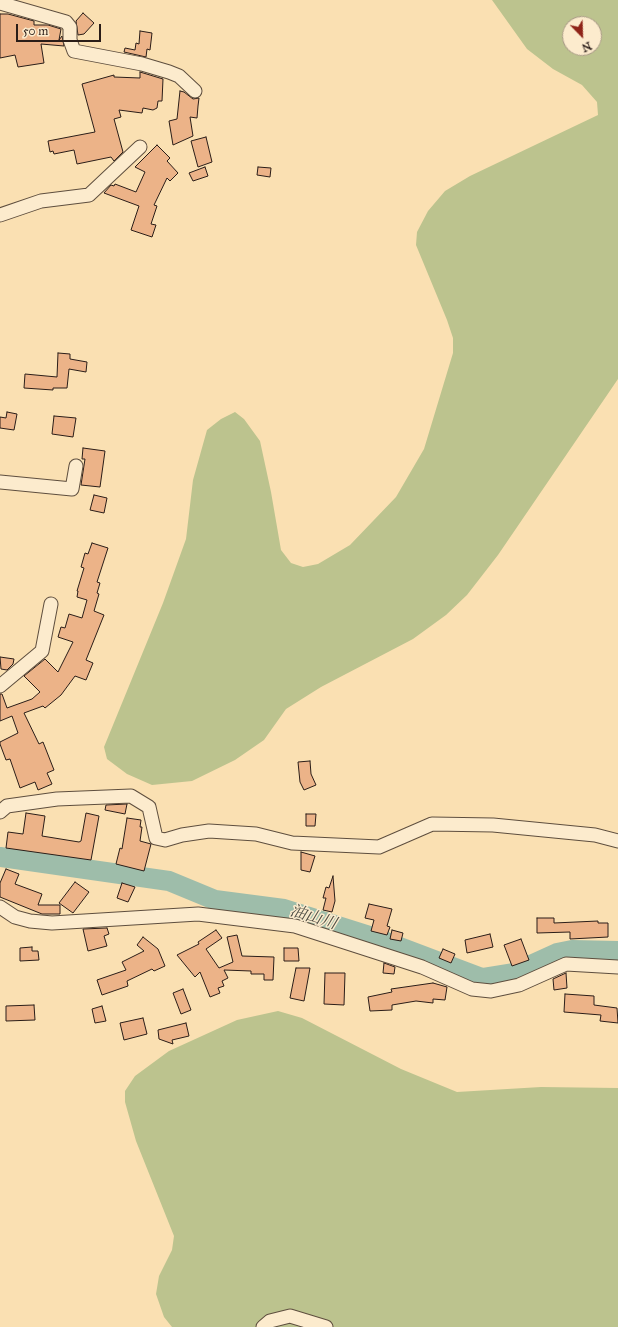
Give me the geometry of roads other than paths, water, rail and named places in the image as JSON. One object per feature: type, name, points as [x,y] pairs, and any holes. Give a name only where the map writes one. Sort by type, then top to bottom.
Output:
[{"type":"street","points":[[0,3],[66,22],[70,27],[70,40],[74,51],[142,64],[169,72],[179,76],[195,91]]},
{"type":"street","points":[[0,215],[41,201],[89,195],[140,147]]},
{"type":"street","points":[[0,482],[72,490],[76,466]]},
{"type":"street","points":[[0,686],[42,652],[51,604]]},
{"type":"street","points":[[0,812],[8,806],[57,799],[131,796],[149,807],[156,838],[165,840],[182,835],[209,831],[256,834],[292,843],[379,847],[432,824],[493,825],[595,835],[618,841]]},
{"type":"street","points":[[0,908],[15,917],[30,921],[52,923],[198,914],[294,926],[422,966],[472,990],[491,991],[519,984],[566,964],[618,967]]},
{"type":"street","points":[[263,1327],[270,1321],[290,1316],[326,1327]]},
{"type":"waterway","name":"油山川","points":[[0,857],[169,881],[215,900],[284,909],[376,938],[482,978],[513,973],[557,953],[572,950],[618,951]]}]
